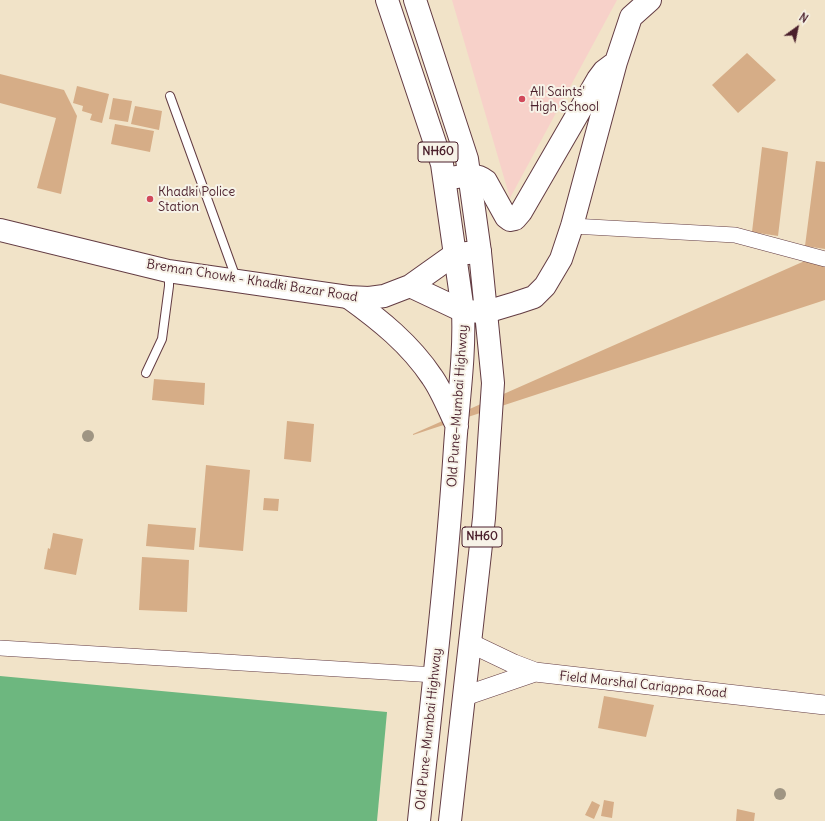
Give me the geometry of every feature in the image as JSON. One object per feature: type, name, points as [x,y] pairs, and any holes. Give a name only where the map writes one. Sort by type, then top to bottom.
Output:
[{"type":"main road","name":"Old Pune–Mumbai Highway","points":[[387,0],[442,164],[463,311],[464,331],[462,385],[457,426],[450,527],[419,821]]},
{"type":"main road","name":"Old Pune–Mumbai Highway","points":[[415,0],[467,159],[480,252],[493,383],[484,518],[450,821]]},
{"type":"main road","points":[[410,286],[463,311],[486,312],[534,297],[545,286],[561,259],[572,226],[616,62],[631,17],[650,0]]},
{"type":"main road","points":[[445,179],[475,175],[481,177],[486,181],[506,217],[510,220],[515,219],[521,212],[598,79],[604,71],[616,62]]},
{"type":"main road","name":"Breman Chowk - Khadki Bazar Road","points":[[0,230],[168,271],[348,297],[369,298],[384,296],[410,286],[455,254]]},
{"type":"main road","points":[[455,254],[480,252]]},
{"type":"main road","points":[[348,297],[392,330],[416,356],[433,378],[457,426]]},
{"type":"street","points":[[572,226],[735,235],[825,259]]},
{"type":"street","points":[[470,643],[514,664],[535,672]]},
{"type":"street","points":[[0,648],[434,675]]},
{"type":"street","name":"Field Marshal Cariappa Road","points":[[465,696],[535,672],[825,705]]},
{"type":"lane","points":[[170,96],[236,281]]},
{"type":"lane","points":[[146,373],[162,339],[170,286],[168,271]]},
{"type":"shaded area","name":"All Saints' High School","points":[[452,0],[617,0],[510,198]]},
{"type":"green space","points":[[0,676],[387,712],[377,821],[0,821]]},
{"type":"building","points":[[747,53],[776,80],[738,113],[712,85]]},
{"type":"building","points":[[0,74],[64,90],[77,116],[61,194],[37,188],[56,118],[0,103]]},
{"type":"building","points":[[77,86],[109,94],[102,123],[90,120],[92,114],[82,111],[83,106],[73,103]]},
{"type":"building","points":[[113,98],[132,101],[128,122],[109,119]]},
{"type":"building","points":[[135,106],[162,111],[159,130],[131,124]]},
{"type":"building","name":"Khadki Police Station","points":[[115,124],[154,131],[150,152],[111,144]]},
{"type":"building","points":[[762,147],[788,152],[778,236],[752,232]]},
{"type":"building","points":[[816,161],[825,162],[825,249],[805,246]]},
{"type":"building","points":[[825,252],[825,300],[413,435],[413,434]]},
{"type":"building","points":[[154,379],[205,383],[204,405],[152,400]]},
{"type":"building","points":[[287,421],[314,424],[311,462],[284,459]]},
{"type":"building","points":[[206,465],[250,470],[243,551],[199,547]]},
{"type":"building","points":[[264,498],[279,499],[278,511],[263,510]]},
{"type":"building","points":[[148,524],[196,528],[194,550],[146,546]]},
{"type":"building","points":[[53,533],[83,539],[76,575],[44,569],[48,548],[50,549]]},
{"type":"building","points":[[142,557],[189,560],[187,612],[139,610]]},
{"type":"building","points":[[604,696],[654,705],[646,737],[598,728]]},
{"type":"building","points":[[604,800],[614,802],[612,818],[601,816]]},
{"type":"building","points":[[592,801],[600,805],[594,819],[585,815]]},
{"type":"building","points":[[737,809],[755,813],[754,821],[736,821]]},
{"type":"place","name":"All Saints' High School","points":[[522,99]]},
{"type":"place","name":"Khadki Police Station","points":[[150,199]]}]
